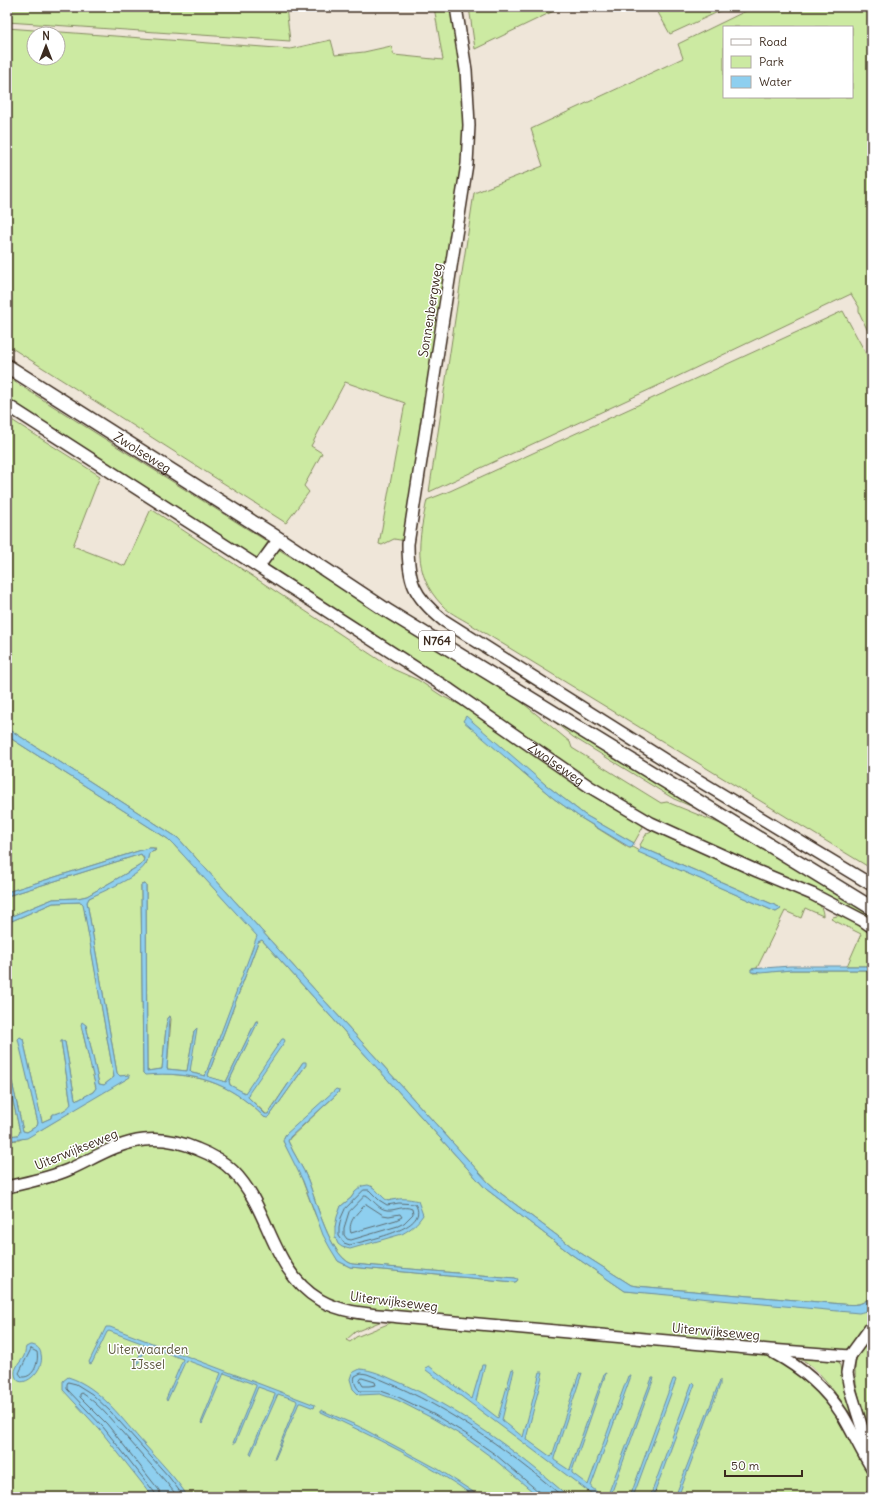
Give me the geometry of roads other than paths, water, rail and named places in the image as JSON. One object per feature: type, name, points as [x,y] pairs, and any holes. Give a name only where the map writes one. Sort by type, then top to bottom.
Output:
[{"type":"main road","name":"Zwolseweg","points":[[7,366],[279,539],[386,610],[872,908]]},
{"type":"street","name":"Sonnenbergweg","points":[[456,7],[466,70],[469,125],[467,164],[408,544],[408,564],[411,579],[421,599],[431,611],[442,620],[668,762],[872,885]]},
{"type":"street","name":"Zwolseweg","points":[[7,405],[450,690],[590,787],[651,824],[812,894],[862,920],[872,927]]},
{"type":"street","points":[[259,566],[279,539]]},
{"type":"street","name":"Uiterwijkseweg","points":[[7,1187],[47,1178],[69,1170],[106,1151],[133,1142],[157,1140],[177,1142],[207,1153],[232,1170],[248,1191],[275,1247],[289,1270],[308,1290],[320,1299],[334,1306],[348,1310],[400,1317],[850,1356]]},
{"type":"street","points":[[872,1326],[850,1356],[848,1367],[848,1378],[872,1468]]},
{"type":"street","name":"Uiterwijkseweg","points":[[770,1350],[802,1370],[816,1382],[841,1413],[872,1468]]},
{"type":"water","points":[[466,716],[546,785],[585,815],[634,843],[631,848],[581,818],[553,798],[463,721]]},
{"type":"water","points":[[7,728],[178,838],[488,1182],[499,1192],[579,1252],[631,1285],[636,1286],[851,1305],[862,1303],[869,1299],[872,1295],[872,1302],[869,1309],[859,1313],[625,1291],[571,1254],[486,1189],[262,940],[258,942],[208,1075],[209,1077],[226,1082],[256,1021],[258,1022],[229,1081],[230,1085],[245,1093],[282,1039],[284,1039],[285,1041],[249,1093],[248,1097],[265,1114],[268,1114],[303,1062],[306,1062],[306,1065],[269,1117],[264,1117],[238,1095],[210,1081],[179,1075],[145,1075],[143,1073],[141,885],[146,885],[147,1071],[162,1069],[167,1018],[170,1016],[167,1069],[187,1071],[194,1031],[197,1028],[190,1071],[192,1073],[205,1076],[257,936],[168,839],[7,736]]},
{"type":"water","points":[[641,847],[781,909],[776,912],[638,852]]},
{"type":"water","points":[[148,848],[153,848],[156,850],[149,853],[147,862],[141,870],[119,884],[89,898],[87,902],[117,1073],[120,1076],[129,1075],[130,1077],[27,1138],[7,1141],[7,1136],[18,1135],[20,1132],[9,1083],[10,1081],[12,1082],[23,1131],[27,1132],[37,1126],[38,1123],[18,1039],[20,1037],[23,1039],[42,1122],[51,1118],[52,1114],[66,1109],[71,1104],[61,1041],[65,1042],[75,1099],[78,1100],[93,1092],[96,1088],[81,1025],[82,1022],[86,1025],[99,1084],[104,1085],[114,1077],[83,904],[81,902],[53,903],[7,923],[7,918],[53,899],[78,898],[87,896],[139,866],[143,862],[144,858],[141,854],[7,896],[7,892]]},
{"type":"water","points":[[790,966],[872,966],[872,970],[791,970],[761,973],[751,972],[751,969]]},
{"type":"water","points":[[336,1089],[339,1090],[338,1093],[290,1137],[288,1141],[306,1175],[325,1227],[337,1250],[344,1259],[352,1264],[515,1278],[518,1279],[517,1281],[350,1267],[338,1261],[323,1235],[303,1181],[283,1141],[285,1135]]},
{"type":"water","points":[[368,1185],[374,1188],[388,1201],[396,1199],[410,1199],[418,1201],[423,1215],[414,1226],[402,1234],[350,1249],[342,1247],[338,1244],[335,1237],[335,1227],[341,1206],[362,1186]]},
{"type":"water","points":[[106,1327],[110,1327],[315,1405],[314,1408],[299,1403],[274,1459],[297,1402],[296,1400],[278,1394],[251,1455],[250,1453],[275,1393],[258,1387],[235,1443],[233,1443],[256,1385],[224,1373],[202,1424],[201,1423],[221,1373],[186,1360],[167,1401],[166,1399],[183,1359],[147,1346],[134,1370],[144,1344],[109,1331],[107,1332],[92,1363],[90,1364],[89,1362]]},
{"type":"water","points":[[30,1345],[36,1346],[39,1349],[41,1361],[35,1374],[25,1381],[20,1382],[17,1379],[15,1371],[24,1356],[26,1347]]},
{"type":"water","points":[[482,1365],[485,1365],[476,1401],[498,1418],[512,1369],[514,1370],[502,1420],[523,1437],[540,1372],[543,1372],[526,1439],[551,1457],[579,1374],[582,1373],[554,1458],[554,1460],[569,1470],[604,1374],[606,1373],[572,1471],[572,1473],[588,1485],[628,1376],[631,1376],[591,1486],[603,1497],[596,1497],[425,1368],[429,1366],[472,1399]]},
{"type":"water","points":[[360,1369],[369,1370],[382,1375],[417,1391],[463,1417],[508,1448],[550,1480],[569,1497],[539,1497],[494,1459],[464,1437],[432,1418],[397,1400],[380,1394],[359,1395],[353,1389],[350,1379],[352,1373]]},
{"type":"water","points":[[68,1377],[91,1388],[111,1406],[168,1470],[188,1497],[153,1497],[100,1430],[63,1390],[63,1381]]},
{"type":"water","points":[[652,1378],[654,1378],[610,1497],[607,1497]]},
{"type":"water","points":[[673,1379],[676,1380],[633,1497],[630,1497]]},
{"type":"water","points":[[720,1380],[720,1385],[678,1497],[675,1497]]},
{"type":"water","points":[[693,1382],[695,1384],[653,1497],[650,1497],[692,1383]]},
{"type":"water","points":[[321,1410],[358,1426],[438,1469],[481,1497],[475,1497],[420,1462],[321,1412]]},
{"type":"park label","name":"Uiterwaarden IJssel","points":[[148,1356]]}]
